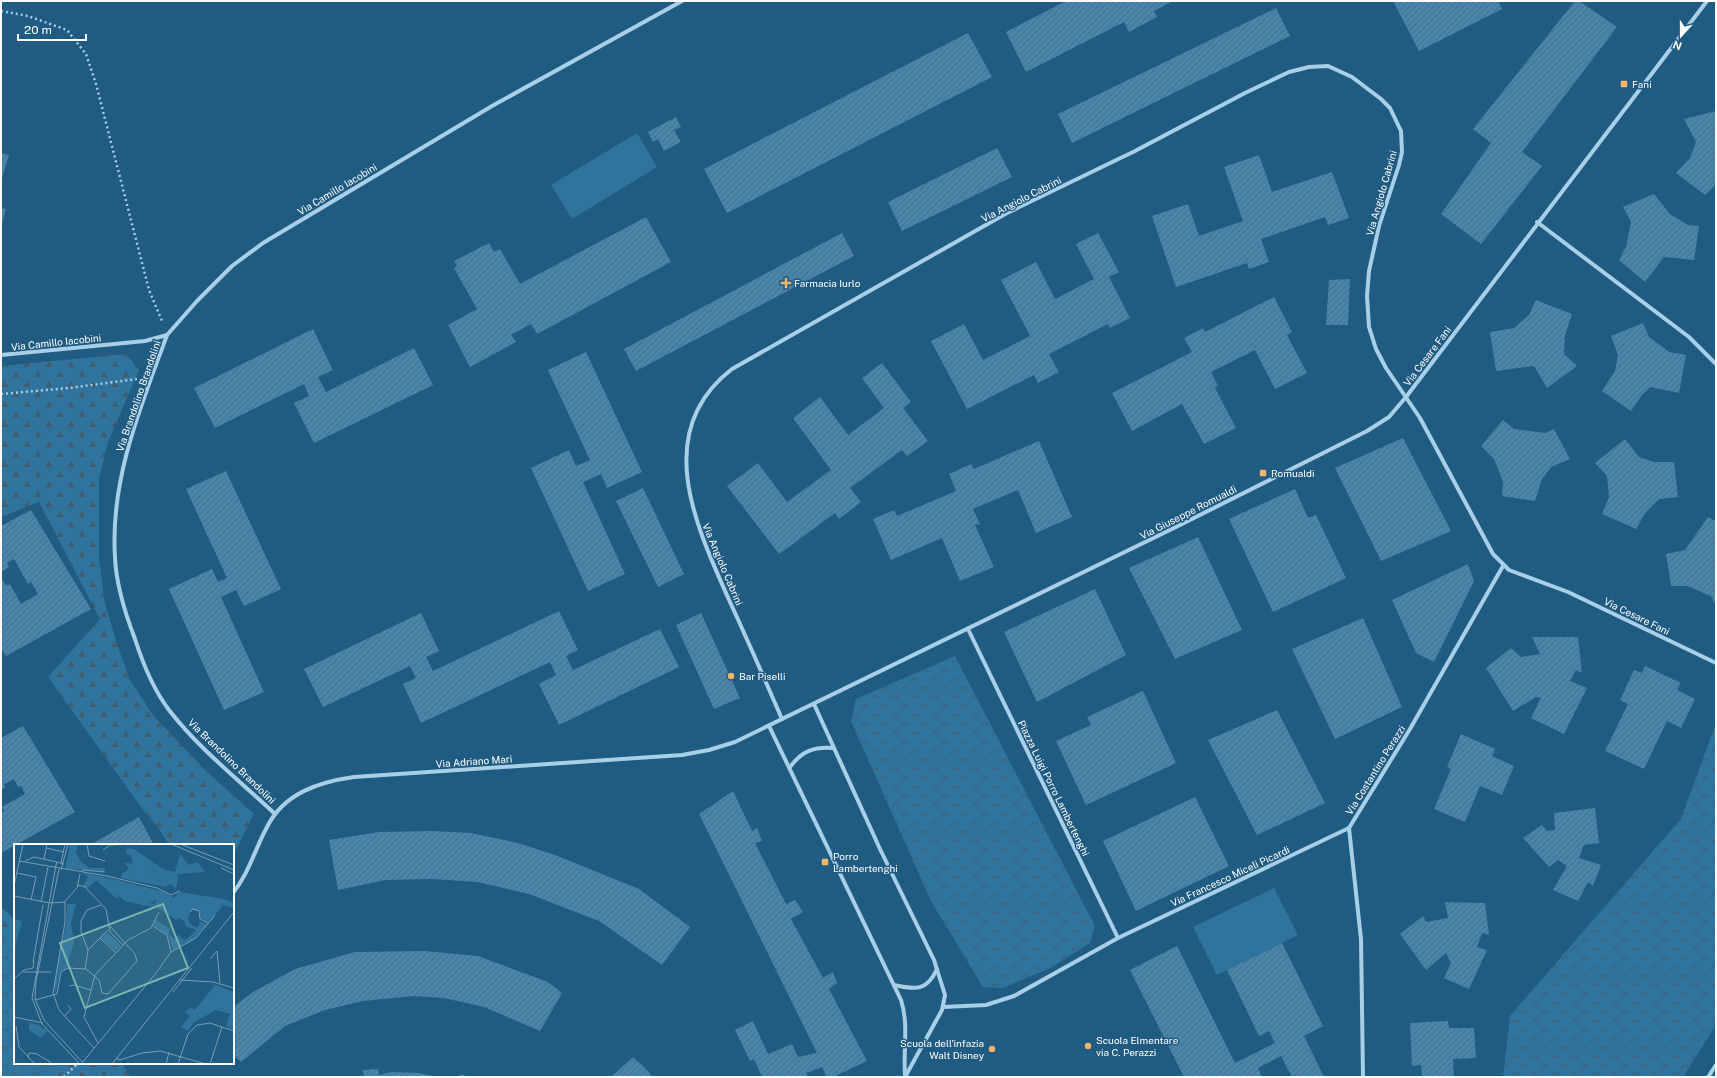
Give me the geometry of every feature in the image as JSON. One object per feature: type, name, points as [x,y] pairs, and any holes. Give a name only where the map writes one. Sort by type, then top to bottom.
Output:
[{"type":"street","name":"Via Camillo Iacobini","points":[[1,355],[152,340],[168,335],[197,301],[232,266],[263,243],[492,106],[682,1]]},
{"type":"street","name":"Via Cesare Fani","points":[[1707,1],[1537,222],[1406,397],[1430,435],[1493,554],[1504,566],[1516,573],[1568,592],[1716,663]]},
{"type":"street","name":"Via Angiolo Cabrini","points":[[782,719],[695,519],[686,466],[690,435],[697,413],[711,389],[732,369],[1007,213],[1135,151],[1245,93],[1289,72],[1315,66],[1328,66],[1340,71],[1381,99],[1390,108],[1401,131],[1402,152],[1397,173],[1386,202],[1377,233],[1369,271],[1367,296],[1369,327],[1376,349],[1386,368],[1406,397]]},
{"type":"street","points":[[1537,222],[1689,337],[1716,364]]},
{"type":"street","name":"Via Brandolino Brandolini","points":[[168,335],[152,377],[126,456],[115,520],[115,558],[125,612],[143,663],[168,710],[202,747],[275,814]]},
{"type":"street","name":"Via Giuseppe Romualdi","points":[[968,629],[1367,431],[1389,417],[1406,397]]},
{"type":"street","name":"Via Costantino Perazzi","points":[[1363,1077],[1361,939],[1349,828],[1410,729],[1504,566]]},
{"type":"street","points":[[905,1076],[904,1055],[906,1018],[894,985],[769,726],[968,629]]},
{"type":"street","name":"Piazza Luigi Porro Lambertenghi","points":[[968,629],[1118,938]]},
{"type":"street","points":[[814,704],[833,748],[937,969],[944,990],[943,1007],[905,1076]]},
{"type":"street","name":"Via Adriano Mari","points":[[234,892],[245,875],[267,826],[275,814],[296,795],[313,786],[332,780],[354,777],[682,755],[723,746],[769,726]]},
{"type":"street","points":[[790,767],[804,752],[813,748],[833,748]]},
{"type":"street","name":"Via Francesco Miceli Picardi","points":[[1118,938],[1349,828]]},
{"type":"street","points":[[943,1007],[986,1005],[1010,998],[1118,938]]},
{"type":"street","points":[[894,985],[911,988],[923,987],[928,984],[937,969]]},
{"type":"street","points":[[1708,1077],[1716,1065]]},
{"type":"path","points":[[1,10],[28,16],[67,30],[86,54],[96,84],[149,290],[168,335]]},
{"type":"path","points":[[1,394],[69,388],[152,377]]},
{"type":"path","points":[[64,1077],[77,1064]]},
{"type":"green space","points":[[637,133],[657,167],[572,219],[551,185]]},
{"type":"green space","points":[[126,354],[139,370],[108,442],[99,479],[99,559],[105,604],[130,680],[153,715],[205,770],[254,814],[234,854],[234,844],[168,844],[157,826],[141,807],[48,677],[100,619],[39,502],[1,517],[1,366]]},
{"type":"green space","points":[[955,656],[1095,926],[1090,943],[1050,968],[1003,988],[983,987],[931,901],[851,721],[856,699]]},
{"type":"green space","points":[[1716,723],[1716,1025],[1683,1077],[1503,1077],[1510,1016],[1681,819]]},
{"type":"green space","points":[[1274,888],[1298,935],[1217,975],[1193,927]]},
{"type":"green space","points":[[1,907],[14,919],[14,1064],[123,1064],[128,1074],[133,1077],[1,1077]]},
{"type":"green space","points":[[1,936],[14,948],[14,1064],[51,1064],[42,1077],[1,1077]]},
{"type":"building","points":[[1066,1],[1173,1],[1154,11],[1157,17],[1129,32],[1124,22],[1026,72],[1006,32]]},
{"type":"building","points":[[1393,1],[1498,1],[1502,9],[1419,51]]},
{"type":"building","points":[[1575,1],[1579,1],[1617,27],[1522,152],[1542,166],[1481,244],[1441,214],[1491,143],[1473,129]]},
{"type":"building","points":[[1276,8],[1290,36],[1072,143],[1058,114]]},
{"type":"building","points":[[968,33],[992,77],[727,213],[704,169]]},
{"type":"building","points":[[1716,111],[1716,184],[1705,195],[1676,173],[1690,158],[1696,142],[1684,119]]},
{"type":"building","points":[[676,117],[681,127],[674,130],[681,142],[664,151],[658,139],[653,142],[648,132]]},
{"type":"building","points":[[997,148],[1012,177],[902,231],[888,202]]},
{"type":"building","points":[[1,153],[9,155],[1,181]]},
{"type":"building","points":[[1259,155],[1272,192],[1332,172],[1349,218],[1328,225],[1325,217],[1261,239],[1269,262],[1249,269],[1247,263],[1176,287],[1152,216],[1188,204],[1199,236],[1243,221],[1224,167]]},
{"type":"building","points":[[1654,194],[1670,214],[1688,225],[1699,226],[1694,260],[1664,257],[1645,282],[1619,260],[1626,247],[1631,222],[1623,207]]},
{"type":"building","points":[[1,208],[6,209],[1,228]]},
{"type":"building","points":[[646,217],[671,262],[537,334],[531,324],[511,335],[516,342],[470,367],[448,325],[477,309],[454,268],[457,266],[454,261],[489,243],[494,252],[500,249],[520,284]]},
{"type":"building","points":[[842,233],[854,256],[636,371],[624,349]]},
{"type":"building","points":[[1098,233],[1119,272],[1109,277],[1130,318],[1110,328],[1108,324],[1049,354],[1059,372],[1038,383],[1034,375],[967,409],[931,341],[964,324],[983,360],[1030,336],[1001,280],[1036,262],[1055,299],[1094,279],[1076,244]]},
{"type":"building","points":[[1350,279],[1348,325],[1326,325],[1329,280]]},
{"type":"building","points":[[1274,297],[1292,332],[1287,335],[1307,373],[1275,389],[1255,350],[1211,372],[1218,386],[1215,388],[1236,428],[1204,444],[1182,404],[1132,431],[1112,393],[1192,352],[1184,338],[1203,328],[1205,332]]},
{"type":"building","points":[[1536,300],[1572,314],[1565,336],[1564,354],[1577,366],[1547,388],[1534,366],[1496,371],[1490,332],[1514,328],[1529,315]]},
{"type":"building","points":[[1643,323],[1649,337],[1669,352],[1686,355],[1679,393],[1650,387],[1642,395],[1631,411],[1602,391],[1615,371],[1618,355],[1611,336]]},
{"type":"building","points":[[313,329],[333,370],[318,377],[326,392],[414,348],[433,385],[314,443],[294,403],[309,396],[304,384],[215,428],[194,388]]},
{"type":"building","points":[[586,352],[642,472],[607,488],[601,474],[583,482],[625,574],[588,591],[531,468],[569,450],[576,466],[590,460],[548,370]]},
{"type":"building","points":[[882,363],[911,402],[903,408],[928,441],[907,456],[902,450],[850,488],[861,502],[839,519],[835,513],[779,554],[727,486],[758,463],[787,502],[831,470],[793,418],[820,397],[848,435],[884,408],[862,378]]},
{"type":"building","points":[[1503,420],[1514,429],[1545,433],[1554,429],[1570,459],[1551,467],[1542,479],[1535,501],[1502,496],[1503,482],[1494,459],[1481,446]]},
{"type":"building","points":[[1403,438],[1451,531],[1381,561],[1335,468]]},
{"type":"building","points":[[1625,439],[1639,457],[1654,462],[1674,462],[1678,497],[1659,499],[1645,513],[1636,529],[1602,514],[1609,497],[1607,476],[1595,463]]},
{"type":"building","points":[[1039,441],[1072,517],[1036,533],[1018,490],[973,509],[980,524],[975,525],[994,567],[960,581],[942,538],[891,560],[873,519],[894,510],[897,516],[956,491],[949,474],[971,464],[974,469]]},
{"type":"building","points":[[226,471],[281,589],[244,606],[236,590],[221,597],[264,692],[224,710],[169,589],[212,569],[218,582],[227,578],[186,489]]},
{"type":"building","points":[[643,488],[684,574],[658,587],[616,501]]},
{"type":"building","points":[[1295,489],[1308,518],[1316,515],[1346,578],[1273,612],[1229,519]]},
{"type":"building","points":[[31,510],[91,609],[6,656],[1,648],[1,578],[6,586],[10,584],[21,604],[38,594],[31,582],[28,584],[14,559],[7,563],[9,567],[1,572],[1,526]]},
{"type":"building","points":[[1708,517],[1716,521],[1716,605],[1711,596],[1687,586],[1671,586],[1666,554],[1685,550]]},
{"type":"building","points":[[1198,537],[1242,630],[1175,659],[1129,568]]},
{"type":"building","points":[[1468,564],[1474,581],[1434,662],[1416,653],[1392,600]]},
{"type":"building","points":[[1095,589],[1126,655],[1037,702],[1004,632]]},
{"type":"building","points":[[559,611],[578,650],[566,656],[573,670],[660,629],[679,667],[559,725],[539,684],[556,675],[550,662],[421,723],[403,684],[416,678],[410,666],[323,707],[304,669],[421,613],[439,651],[426,657],[433,671]]},
{"type":"building","points":[[701,613],[740,698],[714,709],[676,625]]},
{"type":"building","points":[[1363,618],[1402,707],[1335,739],[1292,649]]},
{"type":"building","points":[[1532,637],[1578,637],[1582,673],[1576,670],[1570,681],[1587,688],[1564,734],[1531,718],[1541,698],[1536,697],[1513,711],[1486,668],[1511,648],[1521,657],[1540,654]]},
{"type":"building","points":[[1645,666],[1681,683],[1677,690],[1695,699],[1681,728],[1667,721],[1644,769],[1605,751],[1628,704],[1620,700],[1634,670],[1642,673]]},
{"type":"building","points":[[1143,691],[1176,763],[1086,805],[1056,741],[1091,725],[1087,717]]},
{"type":"building","points":[[1277,710],[1325,803],[1257,835],[1208,740]]},
{"type":"building","points":[[23,726],[75,812],[17,844],[14,844],[14,846],[1,853],[1,813],[4,811],[2,807],[25,794],[21,786],[18,787],[14,779],[4,784],[5,788],[1,790],[1,738]]},
{"type":"building","points":[[1461,734],[1495,749],[1492,756],[1514,766],[1502,795],[1480,786],[1465,822],[1434,809],[1451,769],[1447,767]]},
{"type":"building","points":[[733,791],[752,831],[757,828],[762,841],[755,843],[786,904],[795,900],[803,912],[791,919],[823,978],[833,972],[837,983],[829,989],[867,1061],[833,1077],[827,1077],[822,1067],[806,1073],[808,1077],[762,1077],[754,1059],[750,1061],[735,1030],[753,1021],[768,1054],[792,1044],[798,1057],[817,1053],[699,814]]},
{"type":"building","points":[[1195,797],[1229,866],[1136,911],[1103,841]]},
{"type":"building","points":[[1595,808],[1599,843],[1584,845],[1579,858],[1601,865],[1593,886],[1588,882],[1578,901],[1553,890],[1567,866],[1558,860],[1549,867],[1523,838],[1542,825],[1547,831],[1555,830],[1554,813]]},
{"type":"building","points":[[139,817],[153,844],[92,844]]},
{"type":"building","points":[[432,831],[471,833],[518,843],[555,855],[639,889],[690,927],[662,965],[599,921],[529,894],[477,882],[432,879],[385,880],[338,890],[329,840],[379,832]]},
{"type":"building","points":[[1445,902],[1485,903],[1489,935],[1482,933],[1477,947],[1487,950],[1469,989],[1444,978],[1451,963],[1446,953],[1426,970],[1400,934],[1423,916],[1426,922],[1448,918]]},
{"type":"building","points":[[1282,943],[1323,1026],[1304,1036],[1324,1077],[1292,1077],[1281,1056],[1258,1068],[1262,1077],[1184,1077],[1130,970],[1177,946],[1235,1063],[1275,1043],[1269,1031],[1259,1036],[1227,970]]},
{"type":"building","points":[[425,951],[478,956],[548,982],[562,993],[540,1031],[484,1007],[444,998],[414,996],[363,1001],[325,1010],[285,1026],[241,1062],[234,1055],[234,1006],[253,992],[295,969],[355,952]]},
{"type":"building","points":[[1448,1021],[1449,1028],[1474,1028],[1476,1058],[1453,1059],[1454,1077],[1422,1077],[1421,1065],[1412,1066],[1410,1023]]},
{"type":"building","points":[[633,1057],[649,1072],[652,1077],[611,1077]]},
{"type":"building","points":[[378,1069],[379,1075],[391,1072],[418,1073],[438,1077],[364,1077],[363,1070]]},
{"type":"building","points":[[460,1074],[470,1077],[459,1077]]},
{"type":"place","name":"Fani","points":[[1624,84]]},
{"type":"place","name":"Farmacia Iurlo","points":[[786,283]]},
{"type":"place","name":"Romualdi","points":[[1263,473]]},
{"type":"place","name":"Bar Piselli","points":[[731,676]]},
{"type":"place","name":"Porro Lambertenghi","points":[[825,862]]},
{"type":"place","name":"Scuola Elmentare via C. Perazzi","points":[[1088,1046]]},
{"type":"place","name":"Scuola dell'infazia Walt Disney","points":[[992,1049]]}]
